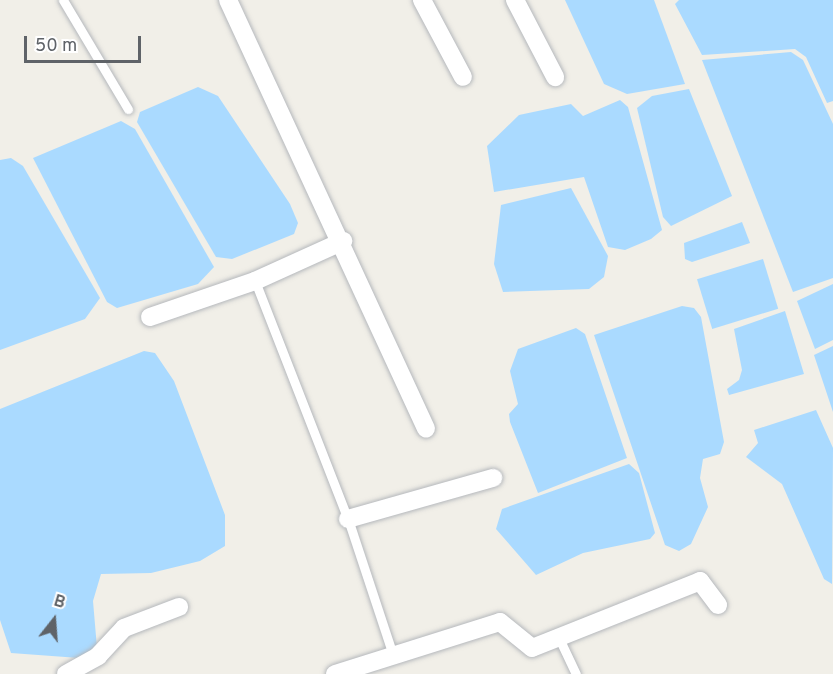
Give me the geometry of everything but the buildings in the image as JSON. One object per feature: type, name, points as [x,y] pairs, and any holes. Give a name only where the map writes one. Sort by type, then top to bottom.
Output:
[{"type":"street","points":[[228,0],[343,241],[426,428]]},
{"type":"street","points":[[422,0],[463,77]]},
{"type":"street","points":[[515,0],[555,77]]},
{"type":"street","points":[[150,317],[255,280],[343,241]]},
{"type":"street","points":[[348,519],[493,478]]},
{"type":"street","points":[[339,673],[394,659],[500,622],[532,648],[700,581],[718,604]]},
{"type":"street","points":[[66,674],[98,656],[124,628],[180,607]]},
{"type":"lane","points":[[63,0],[128,109]]},
{"type":"lane","points":[[255,280],[348,519],[394,659]]},
{"type":"lane","points":[[558,636],[576,674]]},
{"type":"water","points":[[565,0],[654,0],[685,84],[627,94],[604,84]]},
{"type":"water","points":[[679,0],[833,0],[833,101],[827,103],[806,57],[795,49],[702,55],[675,4]]},
{"type":"water","points":[[791,52],[803,60],[833,124],[833,278],[793,292],[702,60]]},
{"type":"water","points":[[198,87],[218,96],[290,204],[298,223],[294,234],[232,259],[216,257],[137,122],[140,112]]},
{"type":"water","points":[[689,89],[732,196],[671,226],[663,217],[637,108],[652,96]]},
{"type":"water","points":[[620,100],[628,107],[662,230],[651,239],[625,250],[608,247],[584,177],[494,192],[487,146],[519,115],[571,104],[583,116]]},
{"type":"water","points":[[121,121],[135,129],[214,267],[198,284],[117,308],[107,302],[33,158]]},
{"type":"water","points":[[11,158],[23,166],[100,298],[85,319],[0,350],[0,160]]},
{"type":"water","points":[[571,188],[608,256],[604,277],[589,289],[503,292],[494,264],[501,205]]},
{"type":"water","points":[[742,222],[750,243],[692,262],[685,259],[684,243]]},
{"type":"water","points":[[763,259],[778,309],[712,329],[697,279]]},
{"type":"water","points":[[833,284],[833,340],[815,349],[797,301]]},
{"type":"water","points":[[682,306],[694,308],[701,317],[724,442],[720,454],[703,459],[700,478],[708,507],[691,544],[679,551],[665,545],[594,335]]},
{"type":"water","points":[[785,311],[804,374],[729,395],[727,389],[739,380],[742,370],[734,329]]},
{"type":"water","points":[[576,328],[585,334],[627,458],[538,493],[510,422],[509,414],[518,404],[510,371],[518,349]]},
{"type":"water","points":[[833,346],[833,412],[814,355]]},
{"type":"water","points":[[144,351],[155,353],[174,381],[225,515],[225,546],[200,561],[151,573],[101,574],[93,601],[97,648],[79,658],[11,653],[0,620],[0,409]]},
{"type":"water","points":[[816,410],[833,448],[832,584],[824,579],[782,484],[746,457],[758,443],[754,430]]},
{"type":"water","points":[[629,464],[639,473],[655,533],[650,539],[583,553],[536,575],[496,529],[502,509]]}]
